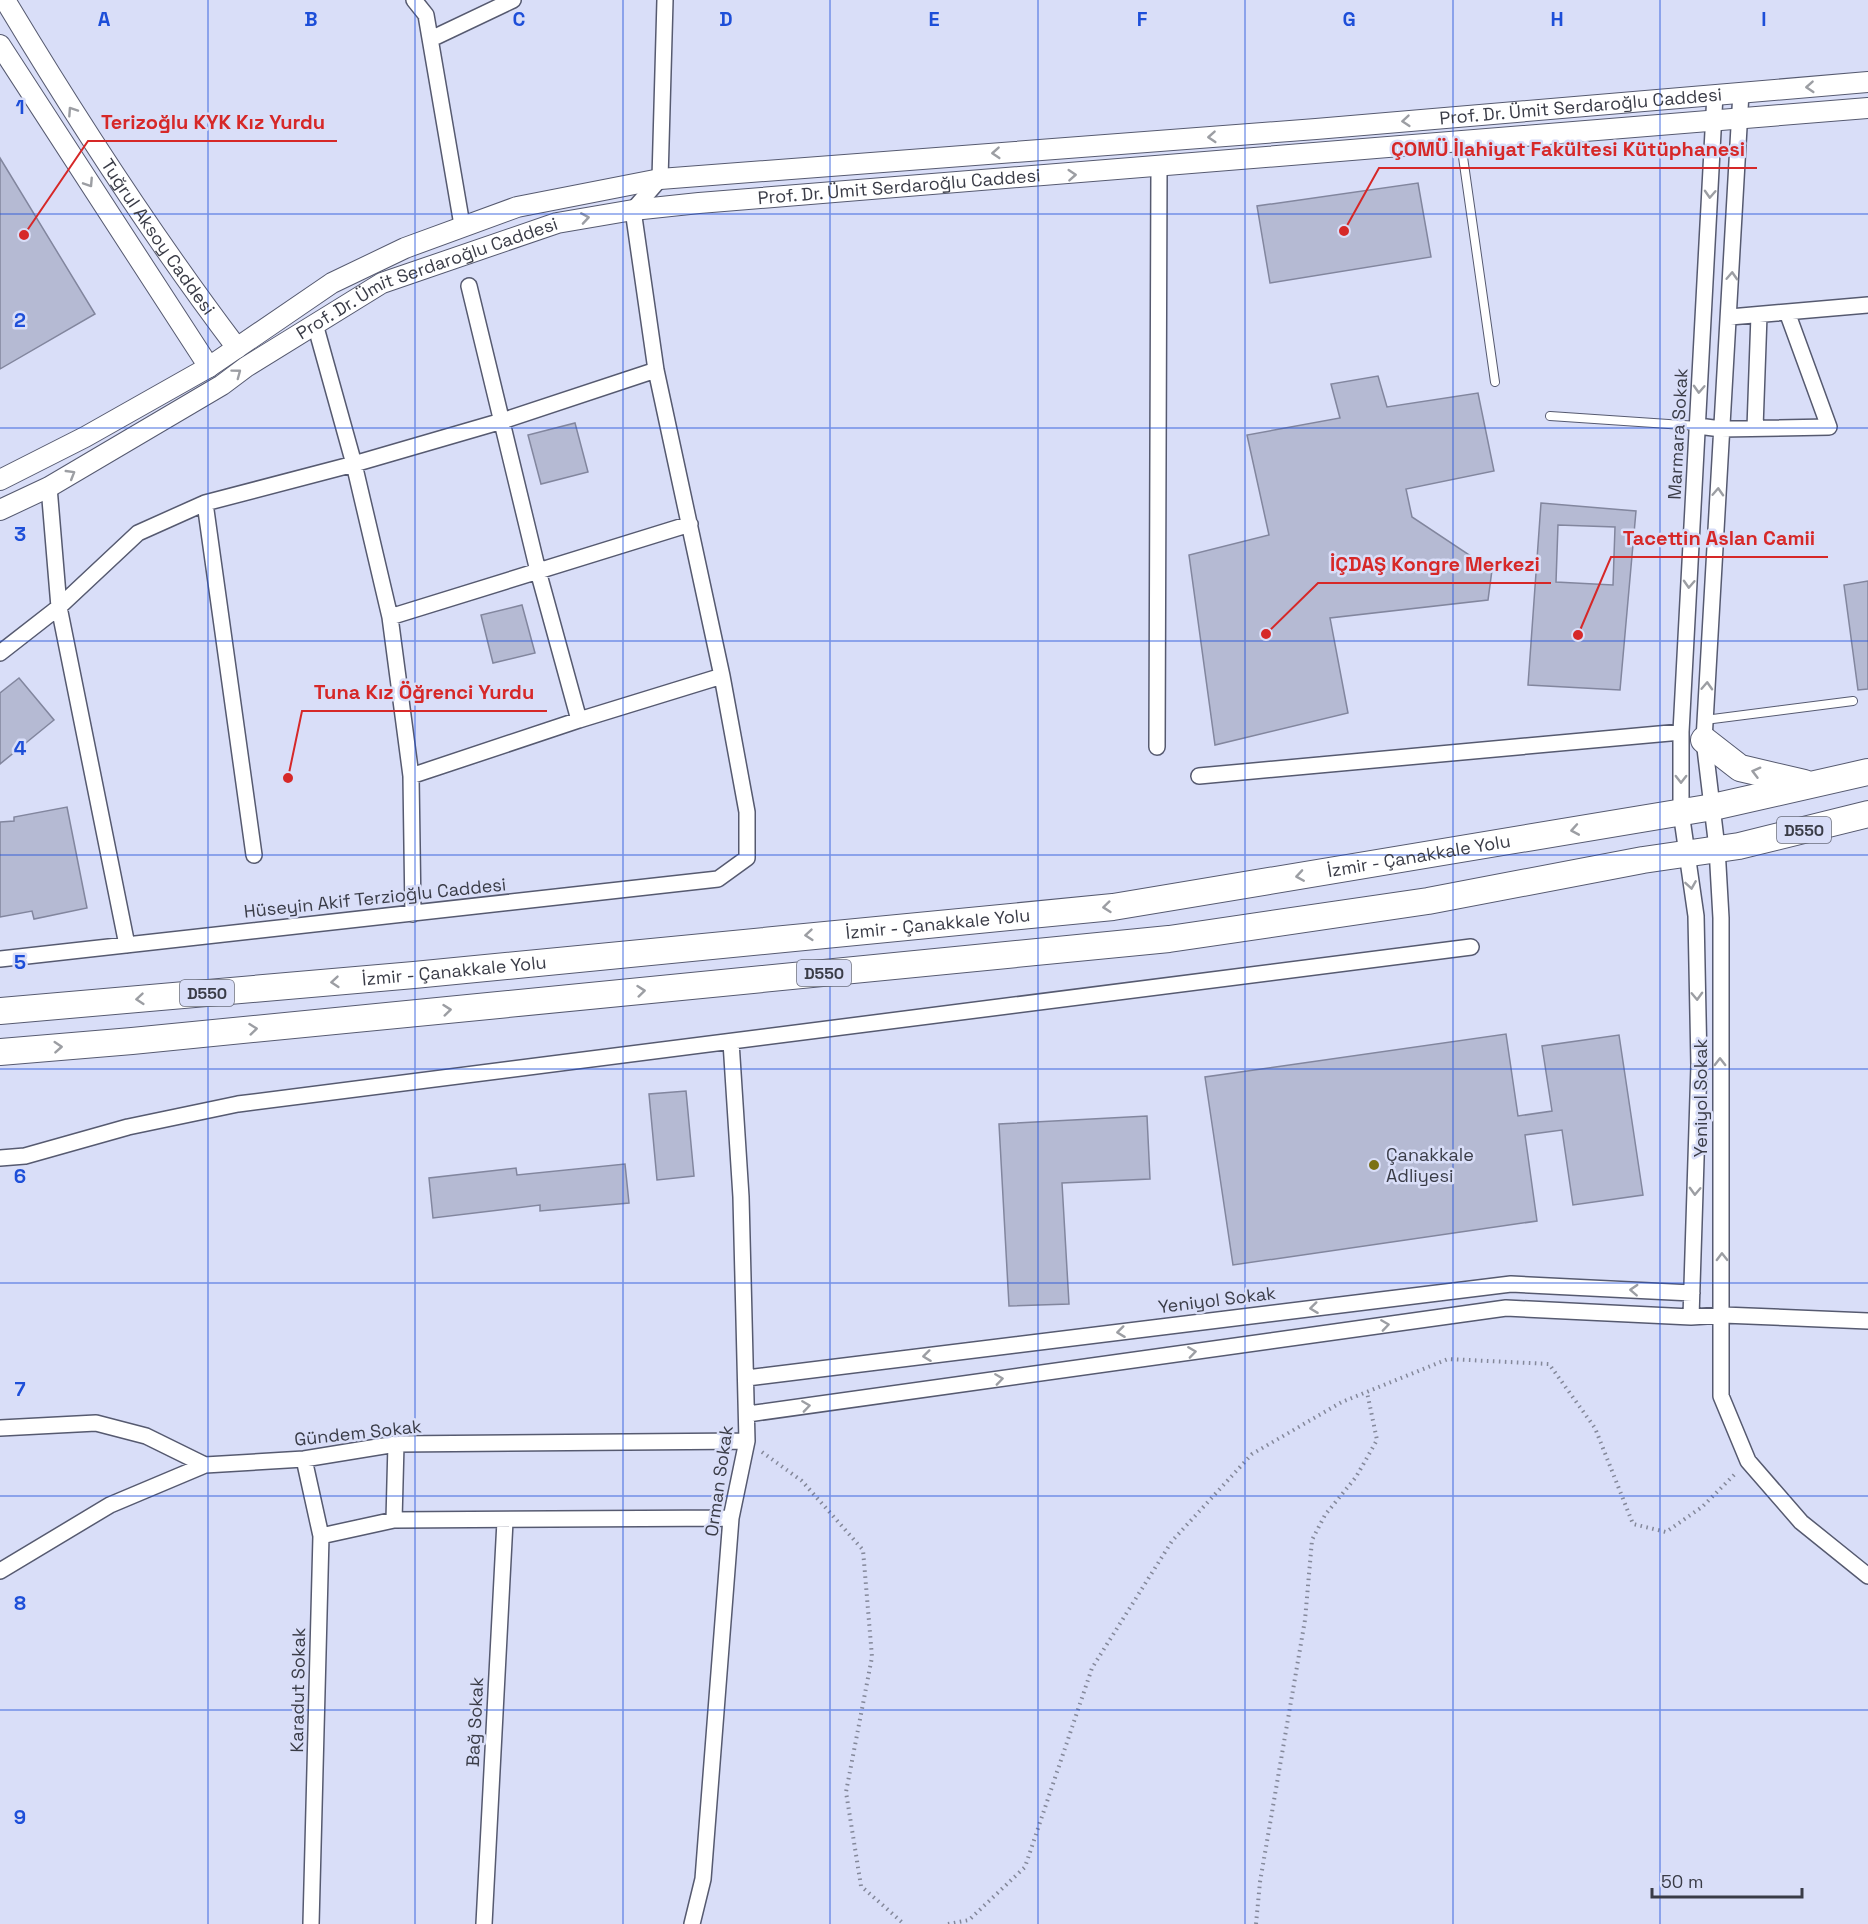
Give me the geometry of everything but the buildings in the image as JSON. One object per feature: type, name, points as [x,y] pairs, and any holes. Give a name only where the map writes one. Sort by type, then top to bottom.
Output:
[{"type":"highway","points":[[1697,731],[1740,768],[1813,785]]},
{"type":"highway","name":"İzmir - Çanakkale Yolu","points":[[0,1011],[414,975],[1113,907],[1713,807],[1868,772]]},
{"type":"highway","name":"İzmir - Çanakkale Yolu","points":[[0,1052],[144,1040],[1169,939],[1428,901],[1718,848],[1868,814]]},
{"type":"street","name":"Tuğrul Aksoy Caddesi","points":[[5,0],[68,104],[200,299],[237,348]]},
{"type":"street","points":[[414,0],[426,15],[462,225]]},
{"type":"street","points":[[431,39],[513,0]]},
{"type":"street","points":[[411,776],[579,720],[722,676],[656,370],[633,210],[660,179],[665,0]]},
{"type":"street","name":"Tuğrul Aksoy Caddesi","points":[[0,45],[209,367]]},
{"type":"street","name":"Prof. Dr. Ümit Serdaroğlu Caddesi","points":[[0,480],[85,437],[209,367],[332,283],[405,248],[462,225],[517,207],[660,179],[1316,129],[1868,82]]},
{"type":"street","name":"Marmara Sokak","points":[[1681,812],[1697,731],[1730,317],[1741,93]]},
{"type":"street","name":"Marmara Sokak","points":[[1715,94],[1698,426],[1697,731],[1713,807],[1718,848]]},
{"type":"street","name":"Prof. Dr. Ümit Serdaroğlu Caddesi","points":[[0,510],[49,487],[222,385],[382,283],[557,223],[633,210],[1868,108]]},
{"type":"street","points":[[1157,747],[1158,168]]},
{"type":"street","points":[[469,286],[538,571],[579,720]]},
{"type":"street","points":[[1730,317],[1868,305]]},
{"type":"street","points":[[1698,426],[1721,429],[1829,427],[1787,312]]},
{"type":"street","points":[[1755,428],[1759,315]]},
{"type":"street","points":[[315,324],[354,464],[390,617],[411,776],[413,914]]},
{"type":"street","points":[[0,653],[59,607],[138,533],[205,503],[354,464],[502,421],[656,370]]},
{"type":"street","points":[[49,487],[59,607],[127,945]]},
{"type":"street","points":[[205,503],[254,855]]},
{"type":"street","points":[[390,617],[690,524]]},
{"type":"street","name":"Hüseyin Akif Terzioğlu Caddesi","points":[[0,959],[718,879],[747,858],[747,812],[722,676]]},
{"type":"street","points":[[1199,776],[1697,731]]},
{"type":"street","name":"Yeniyol Sokak","points":[[1681,812],[1696,916],[1698,1065],[1690,1317]]},
{"type":"street","name":"Yeniyol Sokak","points":[[1718,848],[1721,918],[1723,1315],[1721,1396],[1748,1461],[1801,1522],[1868,1576]]},
{"type":"street","points":[[0,1158],[25,1156],[128,1127],[238,1104],[1471,947]]},
{"type":"street","points":[[1696,971],[1720,972]]},
{"type":"street","name":"Orman Sokak","points":[[692,1924],[703,1879],[731,1518],[747,1441],[747,1378],[731,1042]]},
{"type":"street","name":"Yeniyol Sokak","points":[[747,1378],[1511,1284],[1692,1293]]},
{"type":"street","points":[[748,1414],[1506,1308],[1690,1317],[1723,1315],[1868,1321]]},
{"type":"street","points":[[0,1428],[96,1423],[146,1436],[205,1465]]},
{"type":"street","name":"Gündem Sokak","points":[[0,1571],[110,1504],[205,1465],[304,1459],[396,1444],[747,1441]]},
{"type":"street","points":[[394,1520],[396,1444]]},
{"type":"street","name":"Karadut Sokak","points":[[304,1459],[321,1536],[311,1924]]},
{"type":"street","points":[[321,1536],[394,1520],[731,1518]]},
{"type":"street","name":"Bağ Sokak","points":[[484,1924],[504,1521]]},
{"type":"lane","points":[[1460,140],[1495,382]]},
{"type":"lane","points":[[1550,416],[1698,426]]},
{"type":"lane","points":[[1697,731],[1853,701]]},
{"type":"path","points":[[948,1924],[969,1920],[1025,1867],[1092,1668],[1172,1541],[1252,1454],[1342,1402],[1448,1359],[1549,1364],[1595,1428],[1633,1524],[1666,1532],[1702,1507],[1748,1461]]},
{"type":"path","points":[[1256,1924],[1260,1882],[1305,1620],[1312,1540],[1325,1515],[1356,1477],[1377,1440],[1367,1392]]},
{"type":"path","points":[[747,1441],[802,1481],[863,1550],[872,1657],[846,1792],[861,1886],[904,1924]]},
{"type":"place","name":"ÇOMÜ İlahiyat Fakültesi Kütüphanesi","points":[[1344,231]]},
{"type":"place","name":"Terizoğlu KYK Kız Yurdu","points":[[24,235]]},
{"type":"place","name":"İÇDAŞ Kongre Merkezi","points":[[1266,634]]},
{"type":"place","name":"Tacettin Aslan Camii","points":[[1578,635]]},
{"type":"place","name":"Tuna Kız Öğrenci Yurdu","points":[[288,778]]},
{"type":"place","name":"Çanakkale Adliyesi","points":[[1374,1165]]}]
